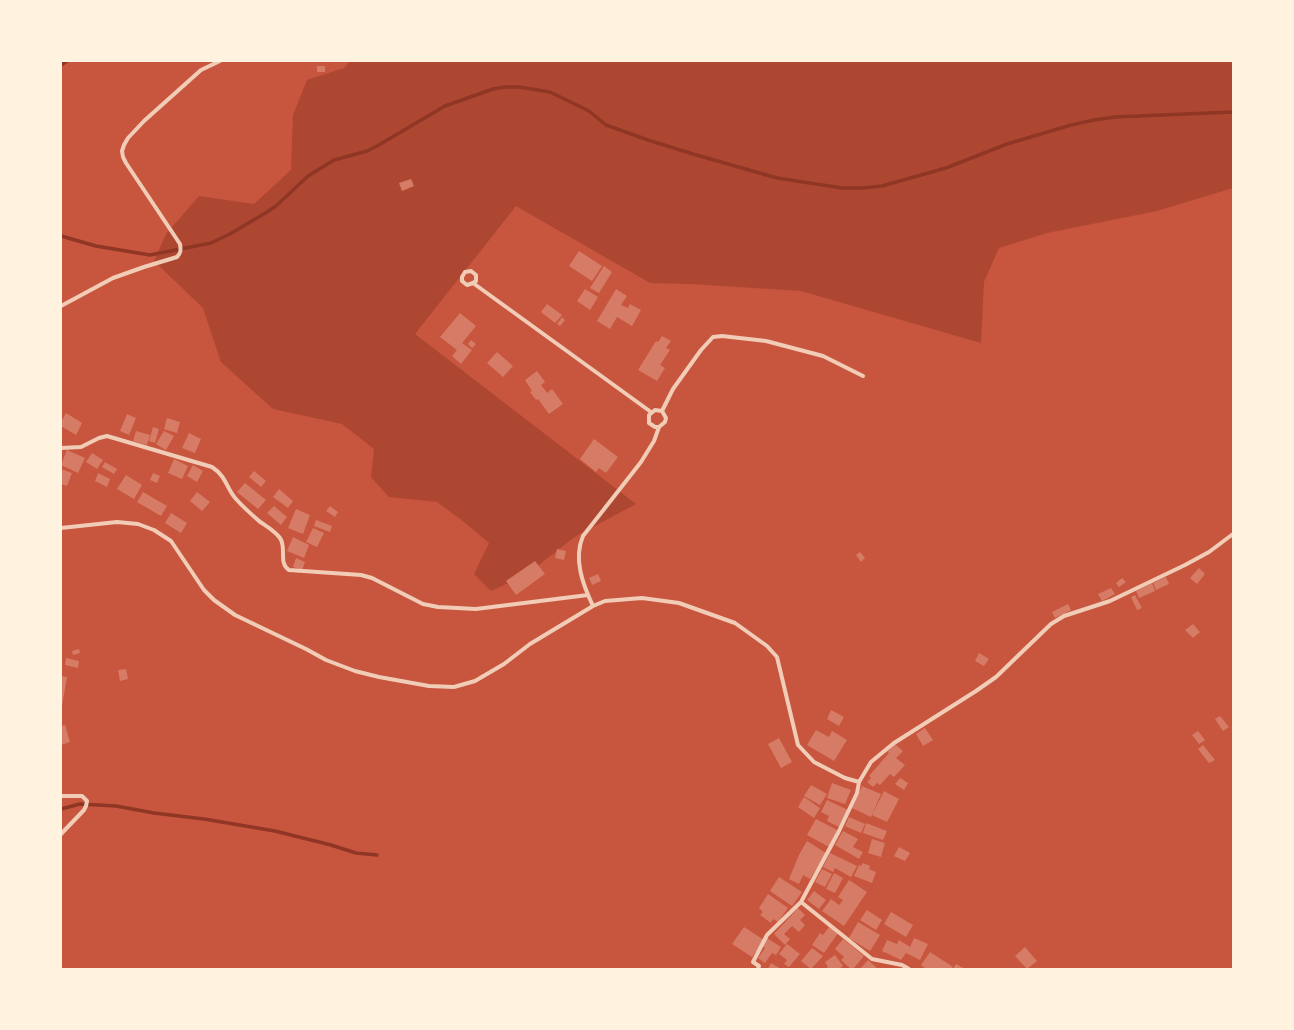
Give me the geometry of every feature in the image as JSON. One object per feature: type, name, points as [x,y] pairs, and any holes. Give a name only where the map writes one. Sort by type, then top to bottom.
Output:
[{"type":"street","points":[[61,306],[113,278],[177,257],[179,255],[181,249],[180,244],[126,163],[122,150],[128,138],[183,84],[200,70],[220,61]]},
{"type":"street","points":[[473,283],[651,412]]},
{"type":"street","points":[[662,411],[673,389],[701,350],[713,337],[722,336],[766,341],[823,356],[862,376]]},
{"type":"street","points":[[651,412],[658,410],[662,411]]},
{"type":"street","points":[[593,606],[581,573],[578,552],[580,542],[583,536],[641,462],[654,441],[659,427],[665,422],[666,418],[662,411]]},
{"type":"street","points":[[651,412],[649,415],[649,423],[655,427],[659,427]]},
{"type":"street","points":[[61,448],[81,447],[99,438],[107,436],[212,467],[224,478],[235,498],[281,539],[283,546],[283,563],[288,570],[362,575],[372,578],[423,604],[438,607],[476,609],[588,595]]},
{"type":"street","points":[[61,528],[117,522],[138,524],[154,530],[171,541],[204,590],[214,600],[235,615],[326,660],[355,671],[429,686],[454,687],[475,681],[504,664],[530,644],[593,606],[605,601],[642,598],[679,603],[711,613],[741,626],[767,646],[777,657],[784,682],[792,727],[798,745],[814,762],[845,778],[859,782]]},
{"type":"street","points":[[758,969],[759,966],[753,962],[767,935],[801,902],[839,832],[857,793],[859,782],[870,762],[894,744],[996,677],[1051,624],[1064,616],[1110,601],[1185,565],[1210,552],[1233,534]]},
{"type":"street","points":[[61,796],[82,796],[87,801],[84,810],[61,834]]},
{"type":"street","points":[[801,902],[872,959],[902,965],[909,969]]},
{"type":"shaded area","points":[[350,61],[1233,61],[1233,188],[1157,211],[1047,233],[999,248],[984,282],[981,343],[801,291],[650,283],[516,206],[415,334],[636,504],[576,536],[526,575],[491,591],[474,574],[489,543],[437,502],[389,497],[371,477],[374,449],[342,424],[273,409],[221,362],[203,308],[154,261],[166,234],[199,196],[254,204],[291,170],[293,115],[307,80],[344,68]]},
{"type":"building","points":[[317,66],[325,66],[325,72],[317,72]]},
{"type":"building","points":[[411,179],[414,186],[402,191],[399,183]]},
{"type":"building","points":[[579,251],[602,266],[592,281],[569,266]]},
{"type":"building","points":[[604,266],[612,272],[599,293],[590,288]]},
{"type":"building","points":[[585,289],[598,297],[590,310],[577,301]]},
{"type":"building","points":[[616,289],[627,296],[621,305],[628,308],[630,304],[641,310],[632,326],[617,317],[610,329],[597,321]]},
{"type":"building","points":[[547,304],[562,315],[555,323],[541,312]]},
{"type":"building","points":[[460,313],[476,326],[462,343],[472,350],[461,364],[452,356],[457,350],[440,337]]},
{"type":"building","points":[[562,317],[565,320],[560,326],[557,324]]},
{"type":"building","points":[[662,336],[671,341],[666,348],[670,350],[660,365],[665,368],[657,381],[638,370],[656,341],[658,342]]},
{"type":"building","points":[[471,340],[476,344],[472,348],[468,344]]},
{"type":"building","points":[[497,352],[513,366],[503,377],[487,363]]},
{"type":"building","points":[[537,371],[545,382],[541,385],[547,393],[552,389],[563,404],[549,414],[538,399],[536,400],[530,392],[532,391],[525,380]]},
{"type":"building","points":[[66,413],[82,423],[76,435],[61,426],[61,422]]},
{"type":"building","points":[[127,414],[136,418],[129,435],[120,431]]},
{"type":"building","points":[[167,418],[180,422],[177,433],[164,429]]},
{"type":"building","points":[[153,427],[159,429],[155,443],[149,441]]},
{"type":"building","points":[[136,431],[150,435],[147,445],[133,441]]},
{"type":"building","points":[[164,431],[174,436],[166,450],[156,444]]},
{"type":"building","points":[[189,433],[201,439],[195,453],[182,448]]},
{"type":"building","points":[[594,439],[618,457],[606,473],[599,468],[596,472],[580,459]]},
{"type":"building","points":[[67,450],[85,458],[78,473],[61,465]]},
{"type":"building","points":[[92,453],[103,460],[97,469],[86,462]]},
{"type":"building","points":[[174,459],[188,466],[182,479],[168,473]]},
{"type":"building","points":[[105,462],[117,469],[114,474],[102,467]]},
{"type":"building","points":[[193,465],[203,471],[197,482],[187,476]]},
{"type":"building","points":[[61,469],[72,473],[67,486],[61,484]]},
{"type":"building","points":[[254,471],[266,481],[261,487],[249,477]]},
{"type":"building","points":[[98,473],[110,479],[107,487],[95,481]]},
{"type":"building","points":[[153,473],[160,476],[157,483],[150,480]]},
{"type":"building","points":[[126,475],[142,485],[134,499],[117,489]]},
{"type":"building","points":[[245,483],[266,500],[258,509],[237,492]]},
{"type":"building","points":[[279,489],[293,501],[288,508],[273,497]]},
{"type":"building","points":[[143,492],[167,506],[161,516],[137,502]]},
{"type":"building","points":[[197,492],[210,502],[202,511],[190,501]]},
{"type":"building","points":[[274,506],[287,517],[281,525],[267,513]]},
{"type":"building","points":[[330,506],[338,512],[335,517],[326,511]]},
{"type":"building","points":[[296,509],[310,515],[303,534],[288,528]]},
{"type":"building","points":[[171,513],[187,523],[181,533],[165,523]]},
{"type":"building","points":[[316,520],[332,526],[330,532],[314,526]]},
{"type":"building","points":[[313,528],[324,533],[317,547],[306,542]]},
{"type":"building","points":[[293,537],[309,545],[304,558],[287,551]]},
{"type":"building","points":[[557,549],[566,551],[564,560],[555,558]]},
{"type":"building","points":[[860,552],[865,558],[861,562],[856,555]]},
{"type":"building","points":[[296,558],[305,562],[302,570],[293,567]]},
{"type":"building","points":[[535,561],[545,574],[516,595],[506,581]]},
{"type":"building","points":[[1199,568],[1205,574],[1197,584],[1190,578]]},
{"type":"building","points":[[598,574],[601,581],[592,585],[589,578]]},
{"type":"building","points":[[1166,577],[1169,584],[1156,590],[1153,583]]},
{"type":"building","points":[[1122,578],[1126,582],[1119,587],[1116,583]]},
{"type":"building","points":[[1152,583],[1155,591],[1139,598],[1136,591]]},
{"type":"building","points":[[1111,588],[1115,594],[1102,601],[1098,594]]},
{"type":"building","points":[[1135,595],[1142,608],[1137,610],[1131,597]]},
{"type":"building","points":[[1068,604],[1071,610],[1055,618],[1052,612]]},
{"type":"building","points":[[1193,624],[1200,632],[1193,638],[1185,630]]},
{"type":"building","points":[[79,649],[80,653],[73,655],[72,651]]},
{"type":"building","points":[[979,653],[989,659],[984,666],[975,661]]},
{"type":"building","points":[[66,658],[79,661],[78,668],[65,665]]},
{"type":"building","points":[[126,669],[128,679],[120,681],[118,670]]},
{"type":"building","points":[[61,676],[67,677],[62,706],[61,706]]},
{"type":"building","points":[[831,710],[844,717],[839,726],[827,719]]},
{"type":"building","points":[[1220,716],[1229,727],[1223,731],[1215,719]]},
{"type":"building","points":[[65,725],[70,742],[61,745],[61,726]]},
{"type":"building","points":[[925,728],[933,740],[923,746],[916,734]]},
{"type":"building","points":[[816,730],[829,737],[832,731],[847,740],[834,761],[807,745]]},
{"type":"building","points":[[1198,731],[1205,740],[1199,744],[1192,735]]},
{"type":"building","points":[[779,738],[792,762],[781,768],[768,744]]},
{"type":"building","points":[[895,744],[903,751],[896,758],[905,765],[894,777],[890,774],[880,785],[877,783],[873,787],[867,782],[871,778],[869,776]]},
{"type":"building","points":[[1203,745],[1215,760],[1209,763],[1198,749]]},
{"type":"building","points":[[900,778],[908,783],[904,790],[895,784]]},
{"type":"building","points":[[832,783],[851,790],[845,804],[827,798]]},
{"type":"building","points":[[811,785],[827,794],[820,805],[804,796]]},
{"type":"building","points":[[862,786],[881,794],[871,817],[852,808]]},
{"type":"building","points":[[884,791],[899,799],[887,822],[872,815]]},
{"type":"building","points":[[804,797],[820,808],[814,818],[798,807]]},
{"type":"building","points":[[827,800],[848,810],[839,827],[827,821],[829,816],[821,812]]},
{"type":"building","points":[[849,817],[865,824],[861,833],[845,826]]},
{"type":"building","points":[[816,819],[837,830],[829,847],[807,835]]},
{"type":"building","points":[[866,823],[887,831],[883,840],[863,833]]},
{"type":"building","points":[[843,831],[858,839],[853,847],[863,852],[859,859],[835,845]]},
{"type":"building","points":[[872,839],[885,843],[881,857],[868,853]]},
{"type":"building","points":[[807,841],[826,853],[810,879],[803,875],[799,884],[789,879],[799,855]]},
{"type":"building","points":[[899,847],[910,853],[905,861],[894,856]]},
{"type":"building","points":[[830,853],[857,866],[851,877],[835,868],[833,872],[823,867]]},
{"type":"building","points":[[863,863],[870,866],[869,869],[876,872],[872,883],[854,876],[859,865],[861,866]]},
{"type":"building","points":[[822,869],[832,874],[825,887],[815,882]]},
{"type":"building","points":[[834,873],[843,878],[835,893],[826,889]]},
{"type":"building","points":[[779,877],[802,892],[792,906],[770,891]]},
{"type":"building","points":[[849,880],[867,892],[844,926],[822,911],[831,899],[839,905],[843,900],[838,897]]},
{"type":"building","points":[[814,891],[826,900],[819,909],[807,900]]},
{"type":"building","points":[[768,894],[788,908],[778,922],[773,919],[771,923],[760,915],[763,912],[759,908]]},
{"type":"building","points":[[798,908],[805,915],[800,920],[805,925],[799,932],[792,926],[784,934],[790,939],[785,945],[774,934]]},
{"type":"building","points":[[867,910],[882,920],[876,930],[860,920]]},
{"type":"building","points":[[891,912],[913,925],[906,937],[884,924]]},
{"type":"building","points":[[858,922],[880,935],[870,951],[849,938]]},
{"type":"building","points":[[744,927],[764,940],[752,957],[732,944]]},
{"type":"building","points":[[829,927],[838,933],[824,953],[812,945],[820,933],[823,935]]},
{"type":"building","points":[[767,938],[781,947],[776,955],[772,953],[765,963],[758,958],[765,948],[762,946]]},
{"type":"building","points":[[914,938],[928,944],[920,960],[906,953],[901,960],[882,951],[887,940],[897,944],[899,940],[910,947]]},
{"type":"building","points":[[843,939],[864,956],[853,969],[841,960],[844,957],[835,949]]},
{"type":"building","points":[[787,944],[800,954],[789,967],[784,964],[787,960],[779,954]]},
{"type":"building","points":[[1025,947],[1037,961],[1027,969],[1015,956]]},
{"type":"building","points":[[812,948],[823,956],[811,969],[801,961]]},
{"type":"building","points":[[930,952],[953,967],[951,969],[926,969],[921,965]]},
{"type":"building","points":[[835,955],[843,966],[839,969],[825,969],[828,967],[825,962]]},
{"type":"building","points":[[868,960],[878,969],[861,968]]},
{"type":"building","points":[[771,963],[781,969],[768,969]]},
{"type":"building","points":[[956,964],[965,969],[953,969]]},
{"type":"waterway","points":[[61,65],[67,61]]},
{"type":"waterway","points":[[61,236],[96,246],[150,255],[211,243],[230,234],[276,206],[308,176],[334,160],[367,151],[445,106],[493,89],[505,87],[519,87],[550,92],[589,111],[606,125],[693,154],[777,178],[842,188],[882,186],[946,168],[1007,144],[1071,125],[1094,120],[1115,117],[1233,112]]},
{"type":"waterway","points":[[61,809],[80,804],[116,806],[275,831],[356,853],[377,855]]}]
